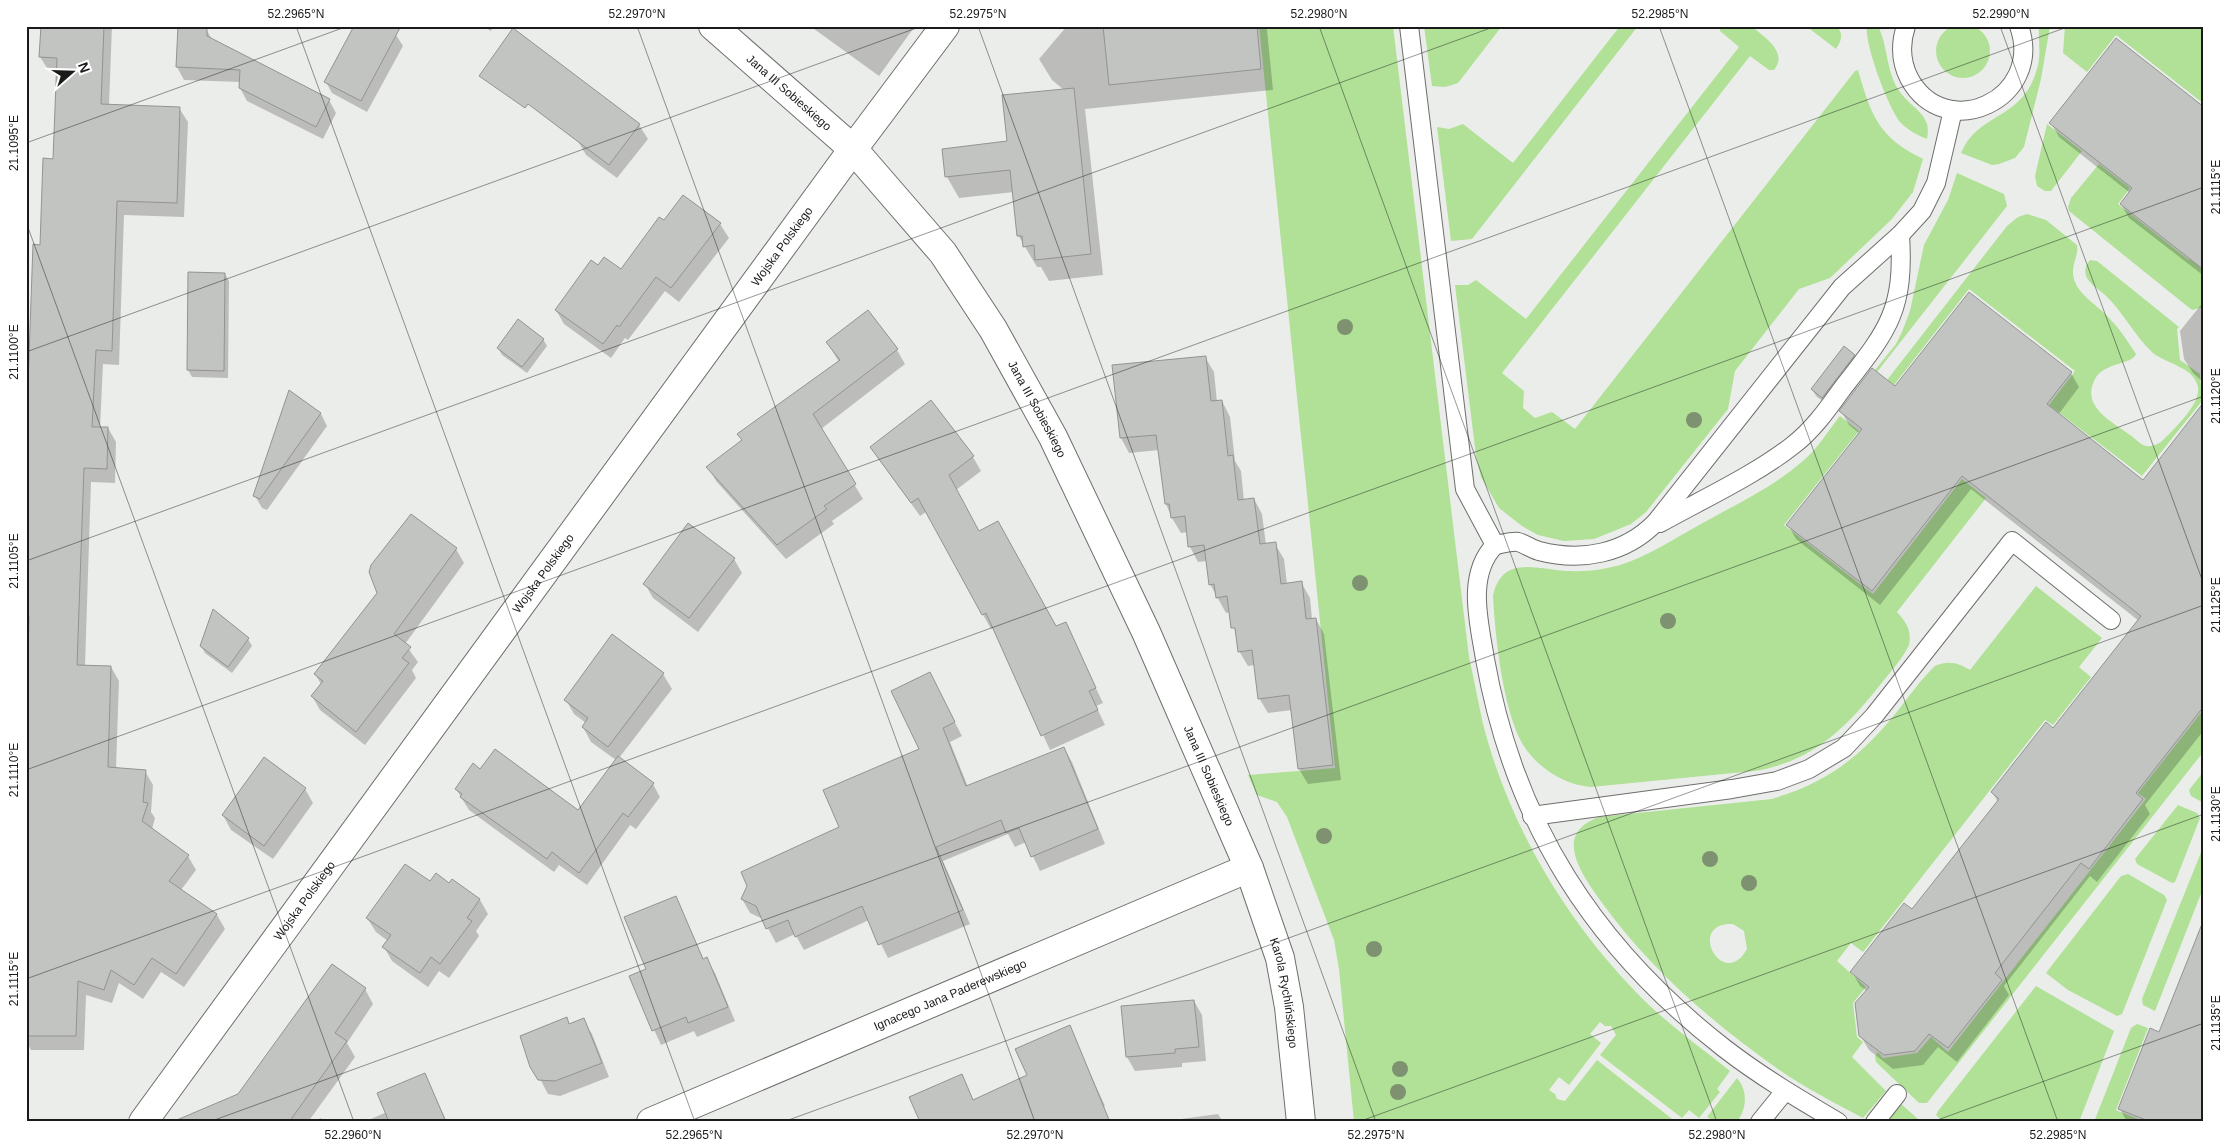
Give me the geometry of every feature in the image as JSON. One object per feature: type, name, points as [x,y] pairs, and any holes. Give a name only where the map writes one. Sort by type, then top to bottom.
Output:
[{"type":"street","name":"Jana III Sobieskiego","points":[[713,26],[853,149],[943,253],[1013,363],[1053,437],[1146,632],[1250,868]]},
{"type":"street","name":"Wojska Polskiego","points":[[143,1122],[853,149],[945,26]]},
{"type":"street","name":"Ignacego Jana Paderewskiego","points":[[651,1122],[1250,868]]},
{"type":"street","name":"Karola Rychlińskiego","points":[[1250,868],[1280,958],[1289,1007],[1301,1122]]},
{"type":"lane","points":[[1409,26],[1465,489],[1495,545]]},
{"type":"lane","points":[[1900,30],[1902,61],[1916,89],[1933,103],[1953,110],[1975,109],[1986,106],[1996,101],[2011,86],[2021,67],[2023,50],[2022,29]]},
{"type":"lane","points":[[1650,528],[1842,286],[1900,235],[1930,198],[1943,158],[1953,110]]},
{"type":"lane","points":[[1838,1122],[1785,1091],[1725,1049],[1678,1010],[1632,965],[1569,883],[1532,816],[1500,727],[1483,644],[1477,577],[1483,560],[1495,545],[1517,542],[1546,553],[1590,556],[1616,550],[1636,539],[1650,528],[1776,458],[1806,435],[1883,336],[1892,317],[1902,268],[1900,235]]},
{"type":"lane","points":[[1532,816],[1741,788],[1777,781],[1809,769],[1844,748],[1874,716],[2012,541],[2112,620]]},
{"type":"lane","points":[[1760,1122],[1785,1091]]},
{"type":"lane","points":[[1874,1122],[1897,1094]]},
{"type":"green space","points":[[1958,24],[1968,24],[1978,28],[1986,36],[1990,51],[1986,66],[1978,74],[1968,78],[1958,78],[1948,74],[1940,66],[1936,56],[1936,46],[1940,36],[1948,28]]},
{"type":"green space","points":[[1259,26],[1393,26],[1469,657],[1483,724],[1495,763],[1527,840],[1547,877],[1570,912],[1595,946],[1651,1007],[1730,1071],[1717,1089],[1720,1092],[1699,1118],[1689,1110],[1682,1118],[1600,1055],[1616,1035],[1611,1026],[1605,1026],[1600,1022],[1590,1034],[1601,1043],[1569,1085],[1559,1077],[1549,1090],[1555,1094],[1557,1099],[1565,1101],[1597,1060],[1676,1122],[1354,1122],[1339,969],[1334,940],[1287,817],[1277,802],[1257,795],[1248,775],[1335,768]]},
{"type":"green space","points":[[1424,26],[1502,26],[1458,83],[1445,87],[1432,86]]},
{"type":"green space","points":[[1620,26],[1638,26],[1472,239],[1451,241],[1437,127],[1449,129],[1463,124],[1513,163]]},
{"type":"green space","points":[[1720,26],[1751,26],[1773,45],[1778,57],[1778,63],[1774,70],[1769,70],[1750,56],[1502,373],[1524,391],[1523,408],[1535,418],[1552,412],[1575,429],[1855,71],[1858,70],[1867,100],[1878,123],[1896,142],[1923,159],[1913,192],[1892,219],[1830,278],[1799,289],[1735,371],[1728,409],[1646,512],[1631,524],[1594,539],[1564,541],[1538,535],[1522,526],[1499,508],[1481,477],[1476,456],[1455,285],[1468,285],[1476,280],[1526,319],[1739,47],[1720,31]]},
{"type":"green space","points":[[1806,26],[1837,26],[1841,38],[1836,49]]},
{"type":"green space","points":[[1867,26],[1878,26],[1894,82],[1903,96],[1924,117],[1928,130],[1927,139],[1916,134],[1901,123],[1890,105],[1873,61],[1867,35]]},
{"type":"green space","points":[[2039,26],[2050,26],[2041,79],[2024,147],[2015,158],[1992,165],[1961,153],[1969,139],[1978,129],[2012,106],[2023,96],[2032,83],[2039,60]]},
{"type":"green space","points":[[2065,26],[2204,26],[2204,104],[2116,35],[2087,72],[2063,53]]},
{"type":"green space","points":[[2047,124],[2082,151],[2051,191],[2045,191],[2037,186],[2035,176]]},
{"type":"green space","points":[[2099,164],[2130,188],[2118,204],[2189,260],[2201,244],[2204,246],[2204,307],[2192,310],[2069,211],[2068,207],[2071,198]]},
{"type":"green space","points":[[1957,173],[2004,194],[2007,206],[1877,372],[1875,370],[1896,344],[1902,332],[1910,311],[1924,245],[1948,200]]},
{"type":"green space","points":[[2027,214],[2046,220],[2077,245],[2073,269],[2076,285],[2114,323],[2136,354],[2129,360],[2105,369],[2095,379],[2092,398],[2100,413],[2142,444],[2153,446],[2161,442],[2191,409],[2198,394],[2198,387],[2195,380],[2186,370],[2153,353],[2111,301],[2090,283],[2085,271],[2090,260],[2097,261],[2179,327],[2177,329],[2180,360],[2200,374],[2202,401],[2142,476],[2049,405],[2075,371],[1969,289],[1894,385],[1887,380],[2007,226],[2018,217]]},
{"type":"green space","points":[[1840,416],[1859,431],[1784,525],[1873,594],[1962,479],[1986,498],[1897,612],[1908,627],[1910,635],[1909,645],[1899,661],[1867,701],[1854,716],[1826,741],[1793,760],[1775,767],[1754,771],[1591,787],[1581,786],[1561,779],[1543,767],[1522,743],[1515,729],[1505,692],[1498,651],[1493,596],[1498,582],[1505,574],[1514,569],[1524,567],[1571,571],[1596,570],[1620,565],[1641,557],[1780,479],[1809,455]]},
{"type":"green space","points":[[2036,586],[2102,638],[2079,667],[2091,677],[2053,725],[2045,720],[1863,952],[1851,943],[1837,961],[1866,987],[1853,1003],[1857,1037],[1863,1042],[1852,1057],[1886,1091],[1863,1118],[1807,1088],[1775,1067],[1726,1030],[1680,991],[1638,948],[1600,900],[1579,867],[1574,844],[1577,833],[1585,824],[1599,817],[1772,799],[1810,785],[1841,766],[1869,743],[1935,666],[1953,663],[1970,670]],"holes":[[[1733,924],[1744,931],[1747,949],[1738,960],[1728,963],[1719,959],[1713,952],[1710,942],[1712,933],[1719,926]]]},
{"type":"green space","points":[[2204,709],[2204,751],[1927,1103],[1919,1103],[1876,1062],[1875,1056],[1878,1052],[1883,1058],[1917,1053],[1931,1037],[1948,1052],[2146,799],[2138,793]]},
{"type":"green space","points":[[2204,771],[2204,802],[2202,802],[2191,796],[2189,790]]},
{"type":"green space","points":[[2178,805],[2197,813],[2200,818],[2175,882],[2172,883],[2137,864],[2135,859]]},
{"type":"green space","points":[[2204,845],[2204,886],[2155,1011],[2143,1005],[2142,999]]},
{"type":"green space","points":[[2128,874],[2164,895],[2167,900],[2122,1014],[2117,1016],[2068,990],[2046,973],[2121,876]]},
{"type":"green space","points":[[2036,986],[2114,1031],[2079,1122],[1943,1122],[1936,1115],[1938,1111]]},
{"type":"green space","points":[[2137,1024],[2148,1028],[2116,1110],[2138,1119],[2137,1122],[2094,1122],[2131,1028]]},
{"type":"green space","points":[[1737,1078],[1743,1088],[1745,1100],[1743,1111],[1737,1122],[1715,1122],[1707,1117]]},
{"type":"green space","points":[[1900,1103],[1919,1120],[1922,1122],[1886,1122]]},
{"type":"building","points":[[41,26],[104,26],[101,104],[180,107],[177,203],[117,201],[112,351],[96,350],[92,427],[108,427],[107,469],[84,468],[77,665],[111,666],[108,767],[146,770],[143,802],[148,803],[142,821],[189,855],[169,881],[217,914],[176,974],[152,958],[134,985],[111,970],[104,990],[78,981],[76,1036],[26,1036],[26,727],[29,616],[26,616],[26,442],[33,244],[40,245],[43,158],[53,159],[57,58],[39,57]]},
{"type":"building","points":[[178,26],[207,26],[207,36],[330,99],[316,127],[239,88],[240,70],[176,67]]},
{"type":"building","points":[[354,26],[401,26],[361,101],[324,82]]},
{"type":"building","points":[[1103,26],[1257,26],[1261,69],[1109,85]]},
{"type":"building","points":[[513,28],[640,124],[609,165],[528,104],[525,108],[479,76]]},
{"type":"building","points":[[2116,38],[2204,107],[2204,270],[2120,204],[2132,188],[2049,123]]},
{"type":"building","points":[[1074,88],[1091,254],[1035,260],[1034,245],[1023,247],[1022,236],[1017,236],[1010,170],[945,177],[942,149],[1007,141],[1002,95]]},
{"type":"building","points":[[683,195],[721,223],[671,288],[656,277],[619,327],[617,325],[603,344],[555,310],[591,260],[598,265],[604,257],[621,269],[659,217],[664,220]]},
{"type":"building","points":[[188,272],[225,273],[224,371],[187,370]]},
{"type":"building","points":[[1969,292],[2072,372],[2047,404],[2143,480],[2204,402],[2204,706],[2136,793],[2143,799],[2089,869],[2081,863],[1995,973],[2002,980],[1948,1048],[1929,1034],[1915,1051],[1884,1055],[1859,1036],[1855,1003],[1869,987],[1850,972],[1904,903],[1912,909],[1999,799],[1991,792],[2046,722],[2053,728],[2141,616],[1962,476],[1872,591],[1786,525],[1862,429],[1839,411],[1872,368],[1895,386]]},
{"type":"building","points":[[868,310],[898,349],[813,414],[856,484],[824,506],[827,509],[777,545],[706,467],[742,440],[737,434],[840,360],[826,342]]},
{"type":"building","points":[[518,319],[544,339],[522,367],[497,348]]},
{"type":"building","points":[[1844,346],[1855,355],[1822,398],[1811,389]]},
{"type":"building","points":[[1206,356],[1211,401],[1222,400],[1228,456],[1233,455],[1238,500],[1254,498],[1260,544],[1276,542],[1281,584],[1302,581],[1306,619],[1316,618],[1333,765],[1298,769],[1289,695],[1258,699],[1252,650],[1238,652],[1235,628],[1231,628],[1227,596],[1216,598],[1214,584],[1209,585],[1204,545],[1188,547],[1185,516],[1171,518],[1169,504],[1165,504],[1156,435],[1120,438],[1112,365]]},
{"type":"building","points":[[289,390],[321,413],[260,499],[253,496]]},
{"type":"building","points":[[931,400],[974,456],[949,475],[979,531],[998,521],[1056,626],[1066,622],[1096,688],[1089,691],[1098,710],[1041,736],[986,613],[982,615],[918,498],[911,503],[870,447]]},
{"type":"building","points":[[411,514],[457,548],[394,634],[411,647],[402,658],[409,663],[356,732],[311,696],[323,681],[314,674],[377,593],[369,572],[371,565]]},
{"type":"building","points":[[688,523],[735,558],[689,618],[643,584]]},
{"type":"building","points":[[213,609],[249,638],[228,667],[200,646]]},
{"type":"building","points":[[612,634],[664,673],[608,747],[582,727],[588,718],[564,700]]},
{"type":"building","points":[[930,672],[955,722],[943,728],[966,786],[1064,747],[1098,829],[1031,857],[1019,828],[1006,833],[1001,820],[936,847],[963,910],[878,945],[862,906],[795,937],[788,920],[766,929],[756,906],[741,899],[747,886],[741,872],[839,827],[823,790],[919,749],[891,691]]},
{"type":"building","points":[[495,749],[578,810],[618,756],[654,783],[628,817],[623,813],[579,873],[552,852],[547,859],[460,797],[462,794],[455,789],[473,763],[480,769]]},
{"type":"building","points":[[264,757],[306,788],[264,846],[222,815]]},
{"type":"building","points":[[405,864],[430,881],[436,873],[449,883],[452,879],[480,899],[467,918],[472,921],[440,964],[431,957],[420,973],[382,947],[391,935],[366,918]]},
{"type":"building","points":[[676,896],[703,959],[707,957],[728,1007],[688,1023],[686,1017],[652,1031],[629,976],[646,969],[624,917]]},
{"type":"building","points":[[2202,924],[2204,924],[2204,1122],[2151,1122],[2118,1109],[2150,1028],[2159,1032]]},
{"type":"building","points":[[332,964],[366,988],[335,1033],[347,1041],[289,1122],[172,1122],[238,1094]]},
{"type":"building","points":[[1194,1000],[1199,1047],[1175,1049],[1175,1053],[1126,1057],[1121,1006]]},
{"type":"building","points":[[567,1017],[569,1024],[584,1018],[602,1063],[555,1081],[538,1080],[530,1067],[520,1036]]},
{"type":"building","points":[[1070,1025],[1110,1122],[920,1122],[909,1097],[962,1074],[973,1100],[1027,1075],[1015,1049]]},
{"type":"building","points":[[425,1073],[446,1122],[389,1122],[377,1093]]}]
